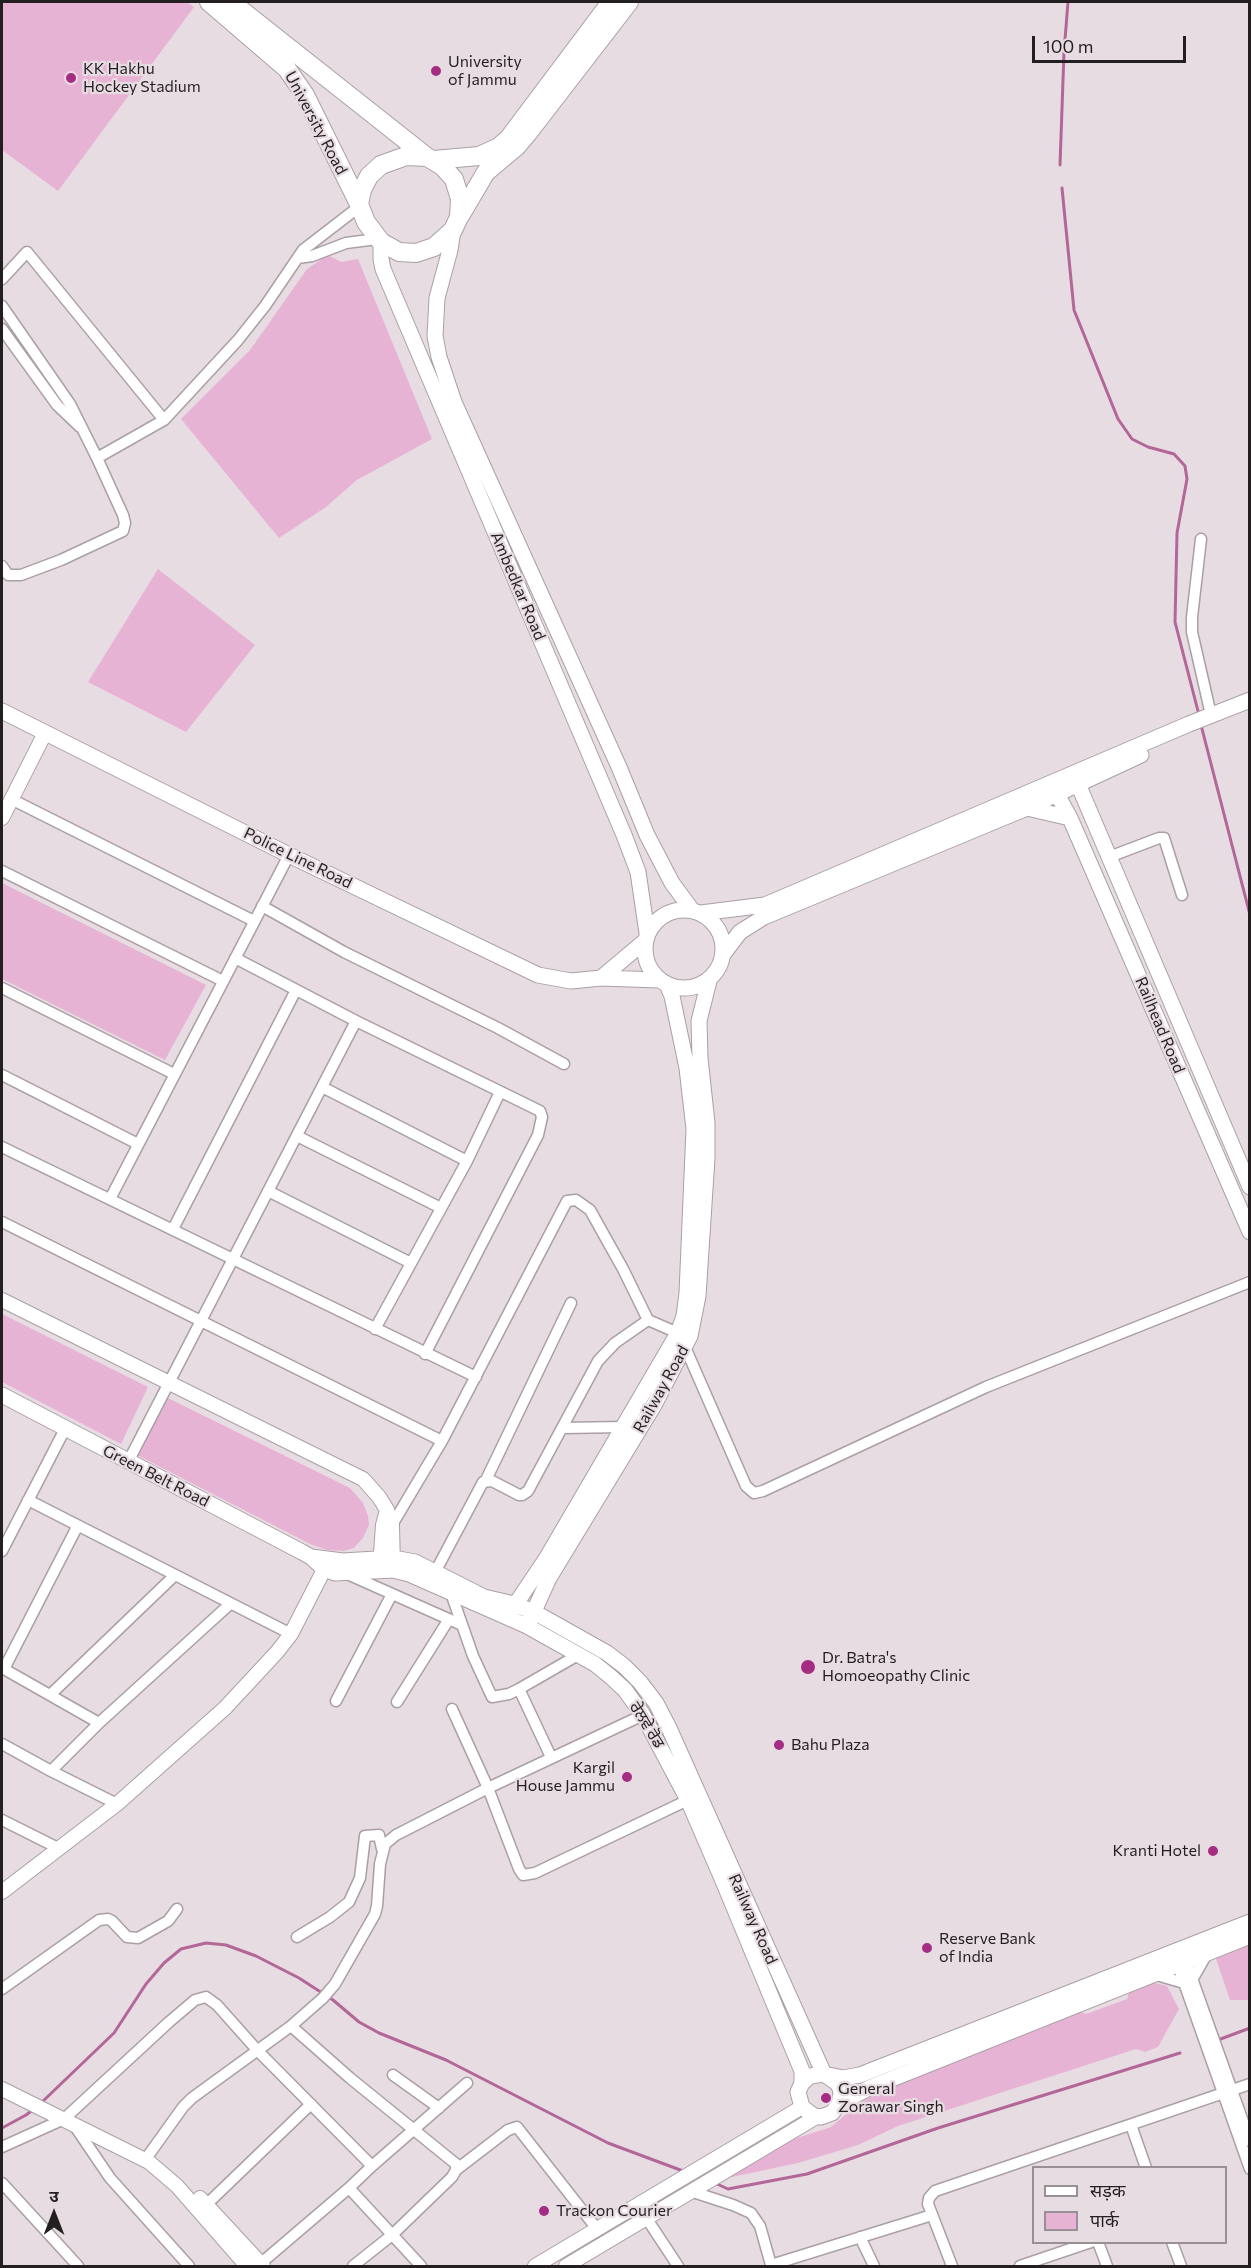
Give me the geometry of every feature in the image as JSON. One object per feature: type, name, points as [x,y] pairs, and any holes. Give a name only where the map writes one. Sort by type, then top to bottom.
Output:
[{"type":"main road","name":"University Road","points":[[209,2],[430,159]]},
{"type":"main road","name":"University Road","points":[[231,2],[286,55],[360,205]]},
{"type":"main road","points":[[611,2],[509,138],[499,147],[479,156],[430,159],[406,156],[381,165],[364,184],[360,205],[366,222],[379,241],[399,252],[416,253],[434,247],[456,224],[486,172],[517,146],[528,133],[629,2]]},
{"type":"main road","points":[[430,159],[450,174],[457,184],[460,199],[450,250],[437,298],[435,336],[439,357],[454,402],[619,767],[647,835],[672,883],[696,912],[718,927],[723,940],[724,953],[721,966],[709,981],[695,988],[677,989],[663,982]]},
{"type":"main road","name":"Ambedkar Road","points":[[379,241],[383,269],[638,872],[646,937]]},
{"type":"main road","points":[[1076,779],[1097,776],[1250,700]]},
{"type":"main road","name":"Police Line Road","points":[[2,711],[289,855],[538,975],[571,981],[601,978],[663,982]]},
{"type":"main road","points":[[1209,719],[1250,711]]},
{"type":"main road","points":[[601,978],[646,937],[661,917],[677,910],[696,912],[765,905],[1189,731]]},
{"type":"main road","points":[[1088,807],[1097,776]]},
{"type":"main road","name":"Railhead Road","points":[[1076,779],[1250,1187]]},
{"type":"main road","points":[[724,953],[740,932],[764,917],[1027,807],[1054,788]]},
{"type":"main road","name":"Railhead Road","points":[[1054,788],[1070,818],[1250,1232]]},
{"type":"main road","points":[[1027,807],[1070,818]]},
{"type":"main road","points":[[432,1578],[451,1593],[511,1610],[546,1559],[623,1427],[682,1340],[687,1293],[694,1129],[687,1068],[672,996],[648,966],[644,950],[646,937]]},
{"type":"main road","name":"Railway Road","points":[[531,1619],[549,1578],[654,1405],[682,1340],[693,1325],[698,1296],[707,1158],[707,1123],[700,1058],[699,1021],[709,981]]},
{"type":"main road","name":"Green Belt Road","points":[[2,1396],[311,1557]]},
{"type":"main road","name":"Railway Road","points":[[311,1557],[327,1565],[415,1562],[432,1578],[484,1597],[607,1653],[640,1682],[656,1703],[669,1728],[824,2074]]},
{"type":"main road","points":[[327,1565],[345,1573],[387,1564]]},
{"type":"main road","name":"ਰੇਲਵੇ ਰੋਡ","points":[[531,1619],[578,1655],[595,1664],[625,1690],[643,1715],[688,1800],[802,2071],[802,2084]]},
{"type":"main road","points":[[1250,1922],[1179,1957],[860,2075],[843,2078],[824,2074],[810,2076],[798,2092],[802,2108],[818,2116],[832,2113],[839,2104],[869,2088],[1153,1974],[1179,1957],[1209,1952],[1250,1936]]},
{"type":"main road","points":[[824,2074],[840,2088],[839,2104]]},
{"type":"street","points":[[97,458],[164,420],[238,340],[311,242],[338,225],[360,205]]},
{"type":"street","points":[[298,258],[312,256],[346,243],[379,241]]},
{"type":"street","points":[[2,279],[27,252],[164,420]]},
{"type":"street","points":[[2,306],[70,404],[123,514],[125,523],[123,531],[61,560],[21,575],[8,575],[2,566]]},
{"type":"street","points":[[2,328],[57,405],[80,427]]},
{"type":"street","points":[[1200,539],[1192,632],[1209,719]]},
{"type":"street","points":[[45,733],[5,808],[254,921]]},
{"type":"street","points":[[1109,857],[1162,837],[1166,841],[1182,895]]},
{"type":"street","points":[[110,1199],[289,855]]},
{"type":"street","points":[[2,871],[223,981]]},
{"type":"street","points":[[262,906],[344,952],[498,1028],[564,1064]]},
{"type":"street","points":[[235,958],[356,1021],[540,1111],[541,1127],[424,1354]]},
{"type":"street","points":[[2,988],[174,1074]]},
{"type":"street","points":[[173,1229],[296,990]]},
{"type":"street","points":[[128,1461],[356,1021]]},
{"type":"street","points":[[2,1076],[138,1144]]},
{"type":"street","points":[[322,1087],[466,1161]]},
{"type":"street","points":[[375,1329],[466,1161],[500,1092]]},
{"type":"street","points":[[297,1136],[441,1208]]},
{"type":"street","points":[[2,1147],[424,1354],[476,1377]]},
{"type":"street","points":[[268,1191],[411,1263]]},
{"type":"street","points":[[387,1564],[392,1526],[442,1441],[563,1204],[569,1200],[582,1203],[590,1210],[648,1320],[682,1340],[746,1486],[754,1493],[986,1387],[1250,1282]]},
{"type":"street","points":[[2,1222],[442,1441]]},
{"type":"street","points":[[2,1300],[363,1479],[380,1497],[392,1526]]},
{"type":"street","points":[[432,1578],[486,1480],[572,1303]]},
{"type":"street","points":[[486,1480],[519,1495],[525,1494],[598,1361],[629,1332],[648,1320]]},
{"type":"street","points":[[563,1428],[623,1427]]},
{"type":"street","points":[[2,1551],[65,1429]]},
{"type":"street","points":[[28,1500],[77,1527],[291,1634]]},
{"type":"street","points":[[387,1510],[383,1526],[387,1564]]},
{"type":"street","points":[[77,1527],[3,1668],[99,1724]]},
{"type":"street","points":[[2,1892],[117,1804],[225,1708],[291,1634],[327,1565]]},
{"type":"street","points":[[345,1573],[462,1625]]},
{"type":"street","points":[[50,1695],[174,1576]]},
{"type":"street","points":[[451,1593],[490,1695],[497,1697],[519,1689],[578,1655]]},
{"type":"street","points":[[336,1701],[392,1594]]},
{"type":"street","points":[[51,1771],[230,1604]]},
{"type":"street","points":[[397,1702],[449,1619]]},
{"type":"street","points":[[519,1689],[551,1757]]},
{"type":"street","points":[[452,1709],[488,1788],[523,1875],[535,1873],[577,1854],[688,1800]]},
{"type":"street","points":[[382,1849],[396,1836],[488,1788],[643,1715]]},
{"type":"street","points":[[2,1744],[117,1804]]},
{"type":"street","points":[[2,1820],[58,1848]]},
{"type":"street","points":[[147,2161],[183,2107],[192,2098],[291,2026],[326,1996],[375,1914],[382,1849],[381,1837],[372,1835],[364,1839],[360,1878],[350,1902],[297,1937]]},
{"type":"street","points":[[2,1989],[99,1920],[108,1919],[127,1937],[138,1938],[168,1921],[177,1909]]},
{"type":"street","points":[[1188,1981],[1209,1952]]},
{"type":"street","points":[[1179,1957],[1227,2091],[1250,2169]]},
{"type":"street","points":[[1153,1974],[1188,1981]]},
{"type":"street","points":[[2,2147],[64,2120],[169,2022],[201,1998],[211,2000],[372,2166]]},
{"type":"street","points":[[291,2026],[350,2078],[452,2160],[456,2164],[456,2170]]},
{"type":"street","points":[[393,2075],[439,2108]]},
{"type":"street","points":[[257,2266],[467,2083]]},
{"type":"street","points":[[952,2266],[928,2204],[929,2198],[935,2191],[1250,2084]]},
{"type":"street","points":[[2,2089],[147,2161],[171,2168],[206,2205],[257,2266]]},
{"type":"street","points":[[1227,2091],[1250,2141]]},
{"type":"street","points":[[206,2205],[311,2104]]},
{"type":"street","points":[[535,2266],[802,2108]]},
{"type":"street","points":[[566,2266],[586,2261],[647,2219],[818,2116]]},
{"type":"street","points":[[64,2120],[110,2178],[189,2266]]},
{"type":"street","points":[[1131,2125],[1145,2166]]},
{"type":"street","points":[[352,2266],[392,2235],[456,2170],[508,2130],[517,2127],[521,2129],[597,2229]]},
{"type":"street","points":[[147,2161],[177,2186],[257,2266]]},
{"type":"street","points":[[2,2183],[78,2266]]},
{"type":"street","points":[[349,2188],[421,2266]]},
{"type":"street","points":[[696,2190],[751,2213],[760,2226],[771,2266],[932,2215]]},
{"type":"street","points":[[2,2203],[11,2194]]},
{"type":"street","points":[[647,2219],[678,2266]]},
{"type":"street","points":[[860,2237],[874,2266]]},
{"type":"street","points":[[1020,2266],[1085,2244]]},
{"type":"street","points":[[1099,2244],[1107,2266]]},
{"type":"street","points":[[1173,2244],[1181,2266]]},
{"type":"green space","name":"KK Hakhu Hockey Stadium","points":[[2,2],[187,2],[194,7],[58,191],[2,150]]},
{"type":"green space","points":[[328,255],[341,262],[358,259],[432,439],[357,480],[326,507],[279,538],[181,419],[250,350],[307,269]]},
{"type":"green space","points":[[158,569],[255,645],[186,732],[88,682]]},
{"type":"green space","points":[[2,883],[206,985],[165,1060],[2,979]]},
{"type":"green space","points":[[2,1314],[148,1387],[121,1444],[2,1382]]},
{"type":"green space","points":[[166,1397],[350,1488],[363,1503],[368,1516],[369,1525],[363,1538],[354,1548],[343,1551],[327,1550],[310,1544],[135,1454]]},
{"type":"green space","points":[[1249,1939],[1249,2000],[1230,2000],[1214,1953]]},
{"type":"green space","points":[[1151,1982],[1167,1986],[1179,2009],[1158,2047],[1145,2052],[1136,2049],[898,2126],[858,2145],[798,2163],[718,2180],[781,2143],[831,2127],[858,2104],[909,2077],[1075,2009],[1086,2014],[1127,1999],[1131,1986]]},
{"type":"waterway","points":[[1060,165],[1068,2]]},
{"type":"waterway","points":[[1062,188],[1074,310],[1118,419],[1132,439],[1148,447],[1174,454],[1185,466],[1187,479],[1177,533],[1175,622],[1199,715]]},
{"type":"waterway","points":[[1201,725],[1250,915]]},
{"type":"waterway","points":[[41,2103],[114,2033],[146,1984],[164,1963],[181,1949],[206,1943],[226,1945],[256,1956],[299,1978],[333,2000],[359,2022],[379,2033],[446,2060],[608,2143],[683,2171]]},
{"type":"waterway","points":[[1218,2040],[1250,2028]]},
{"type":"waterway","points":[[715,2183],[728,2189],[807,2174],[938,2128],[1180,2053]]},
{"type":"waterway","points":[[2,2128],[34,2109]]},
{"type":"place","name":"University of Jammu","points":[[436,71]]},
{"type":"place","name":"KK Hakhu Hockey Stadium","points":[[71,78]]},
{"type":"place","name":"Dr. Batra's Homoeopathy Clinic","points":[[808,1667]]},
{"type":"place","name":"Bahu Plaza","points":[[779,1745]]},
{"type":"place","name":"Kargil House Jammu","points":[[627,1777]]},
{"type":"place","name":"Kranti Hotel","points":[[1213,1851]]},
{"type":"place","name":"Reserve Bank of India","points":[[927,1948]]},
{"type":"place","name":"General Zorawar Singh","points":[[826,2098]]},
{"type":"place","name":"Trackon Courier","points":[[544,2211]]}]
